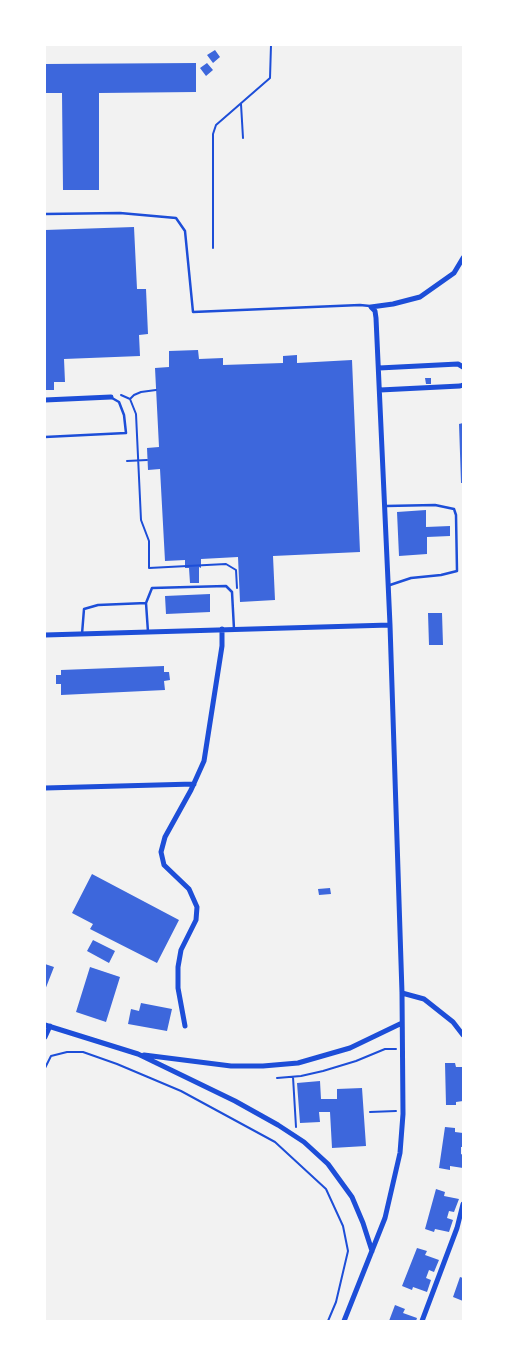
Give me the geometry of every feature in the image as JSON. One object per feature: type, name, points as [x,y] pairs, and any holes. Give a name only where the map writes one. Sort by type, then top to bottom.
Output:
[{"type":"street","points":[[371,307],[420,297],[454,273],[463,258]]},
{"type":"street","points":[[344,1321],[385,1218],[400,1153],[403,1111],[402,992],[390,625],[379,368],[376,318],[375,311],[371,307]]},
{"type":"street","points":[[379,368],[458,364],[463,367]]},
{"type":"street","points":[[380,390],[463,385]]},
{"type":"street","points":[[45,400],[111,397]]},
{"type":"street","points":[[45,635],[390,625]]},
{"type":"street","points":[[185,1026],[178,988],[178,967],[181,950],[196,920],[197,908],[189,889],[164,865],[161,852],[165,837],[194,784],[204,761],[222,646],[222,629]]},
{"type":"street","points":[[45,788],[194,784]]},
{"type":"street","points":[[402,992],[424,999],[453,1022],[463,1036]]},
{"type":"street","points":[[138,1054],[214,1064],[280,1065],[315,1059],[350,1048],[380,1036],[402,1023]]},
{"type":"street","points":[[45,1037],[48,1026],[138,1054],[236,1101],[304,1142],[341,1179],[364,1223],[372,1252]]},
{"type":"street","points":[[422,1321],[458,1228],[463,1204]]},
{"type":"lane","points":[[45,214],[120,212],[176,218],[185,232],[193,312],[360,305],[371,307]]},
{"type":"lane","points":[[45,437],[126,433],[124,415],[119,402],[111,397]]},
{"type":"lane","points":[[385,506],[435,505],[454,508],[458,560],[457,571],[441,575],[411,578],[388,586]]},
{"type":"lane","points":[[148,632],[146,603],[152,588],[226,586],[232,592],[234,629]]},
{"type":"lane","points":[[82,634],[84,609],[98,605],[146,603]]},
{"type":"path","points":[[212,248],[212,134],[216,125],[270,78],[271,45]]},
{"type":"path","points":[[241,104],[243,138]]},
{"type":"path","points":[[130,399],[142,392],[156,390]]},
{"type":"path","points":[[118,392],[130,399],[136,414],[141,520],[149,541],[149,568]]},
{"type":"path","points":[[127,461],[148,460]]},
{"type":"path","points":[[277,1078],[323,1071],[356,1061],[385,1049],[403,1048]]},
{"type":"path","points":[[45,1068],[52,1056],[67,1052],[83,1052],[182,1090],[275,1142],[326,1189],[343,1226],[348,1251],[336,1302],[328,1321]]},
{"type":"path","points":[[293,1077],[296,1130]]},
{"type":"path","points":[[370,1112],[403,1111]]},
{"type":"building","points":[[215,50],[220,57],[213,63],[207,55]]},
{"type":"building","points":[[196,63],[196,92],[99,93],[99,190],[63,190],[62,93],[45,93],[45,64]]},
{"type":"building","points":[[207,63],[213,70],[206,76],[200,68]]},
{"type":"building","points":[[134,227],[137,289],[146,289],[148,334],[139,335],[140,356],[64,359],[65,382],[54,382],[54,390],[45,390],[45,230]]},
{"type":"building","points":[[198,350],[199,359],[223,358],[223,365],[283,363],[283,356],[297,355],[297,363],[352,360],[360,552],[273,556],[275,600],[240,602],[238,557],[201,559],[199,583],[190,583],[189,568],[185,568],[185,560],[165,561],[160,469],[148,470],[147,448],[159,447],[155,368],[169,367],[169,351]]},
{"type":"building","points":[[425,378],[431,378],[431,384],[426,384]]},
{"type":"building","points":[[463,423],[463,483],[461,483],[459,424]]},
{"type":"building","points":[[426,510],[426,527],[450,526],[450,536],[427,537],[427,554],[399,556],[397,512]]},
{"type":"building","points":[[210,594],[210,612],[166,614],[165,596]]},
{"type":"building","points":[[428,613],[442,613],[443,645],[429,645]]},
{"type":"building","points":[[164,666],[164,672],[169,672],[170,680],[164,681],[165,690],[61,695],[61,684],[56,684],[56,675],[61,675],[61,670]]},
{"type":"building","points":[[92,874],[179,920],[157,963],[90,929],[93,924],[72,913]]},
{"type":"building","points":[[330,888],[331,894],[319,895],[318,889]]},
{"type":"building","points":[[93,940],[115,951],[109,963],[87,951]]},
{"type":"building","points":[[45,964],[54,967],[45,990]]},
{"type":"building","points":[[90,967],[120,977],[106,1022],[76,1012]]},
{"type":"building","points":[[141,1003],[172,1009],[167,1031],[128,1024],[131,1009],[139,1011]]},
{"type":"building","points":[[445,1063],[455,1063],[456,1067],[463,1067],[463,1101],[456,1102],[456,1105],[446,1105]]},
{"type":"building","points":[[320,1081],[321,1099],[337,1099],[337,1089],[362,1088],[366,1146],[332,1148],[330,1112],[319,1112],[320,1122],[300,1123],[297,1083]]},
{"type":"building","points":[[445,1127],[455,1128],[455,1132],[463,1133],[461,1154],[463,1155],[463,1168],[450,1166],[450,1170],[439,1168]]},
{"type":"building","points":[[436,1189],[445,1192],[444,1196],[459,1199],[454,1212],[449,1211],[447,1218],[453,1220],[449,1232],[435,1229],[434,1232],[425,1229]]},
{"type":"building","points":[[417,1248],[427,1251],[425,1255],[439,1260],[434,1272],[429,1270],[426,1278],[431,1280],[427,1292],[413,1287],[412,1290],[402,1286]]},
{"type":"building","points":[[460,1277],[463,1278],[463,1301],[453,1297]]},
{"type":"building","points":[[395,1305],[405,1309],[403,1313],[417,1318],[416,1321],[389,1321]]}]
